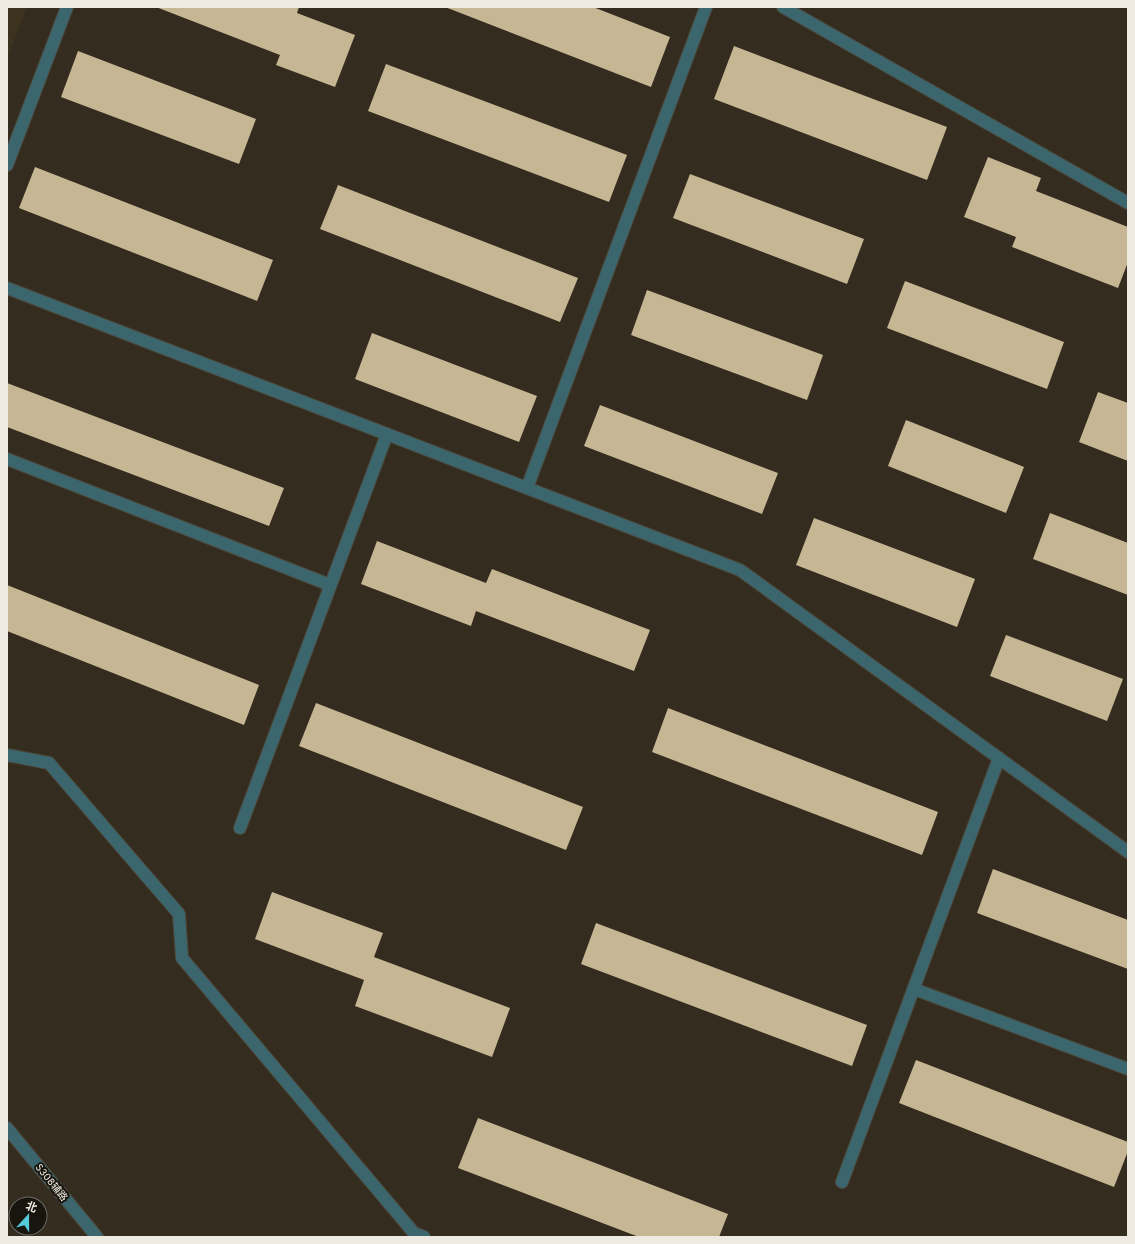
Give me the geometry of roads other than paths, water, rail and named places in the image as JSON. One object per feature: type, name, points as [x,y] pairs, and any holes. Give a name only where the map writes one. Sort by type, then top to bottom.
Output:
[{"type":"street","points":[[7,165],[68,7]]},
{"type":"street","points":[[527,488],[706,7]]},
{"type":"street","points":[[783,7],[1128,203]]},
{"type":"street","points":[[7,288],[740,570],[1128,852]]},
{"type":"street","points":[[240,828],[387,434]]},
{"type":"street","points":[[7,459],[330,585]]},
{"type":"street","points":[[7,755],[49,763],[179,914],[182,958],[414,1233],[424,1237]]},
{"type":"street","points":[[842,1182],[999,758]]},
{"type":"street","points":[[914,989],[1128,1069]]},
{"type":"street","name":"S308辅路","points":[[7,1128],[97,1237]]}]
